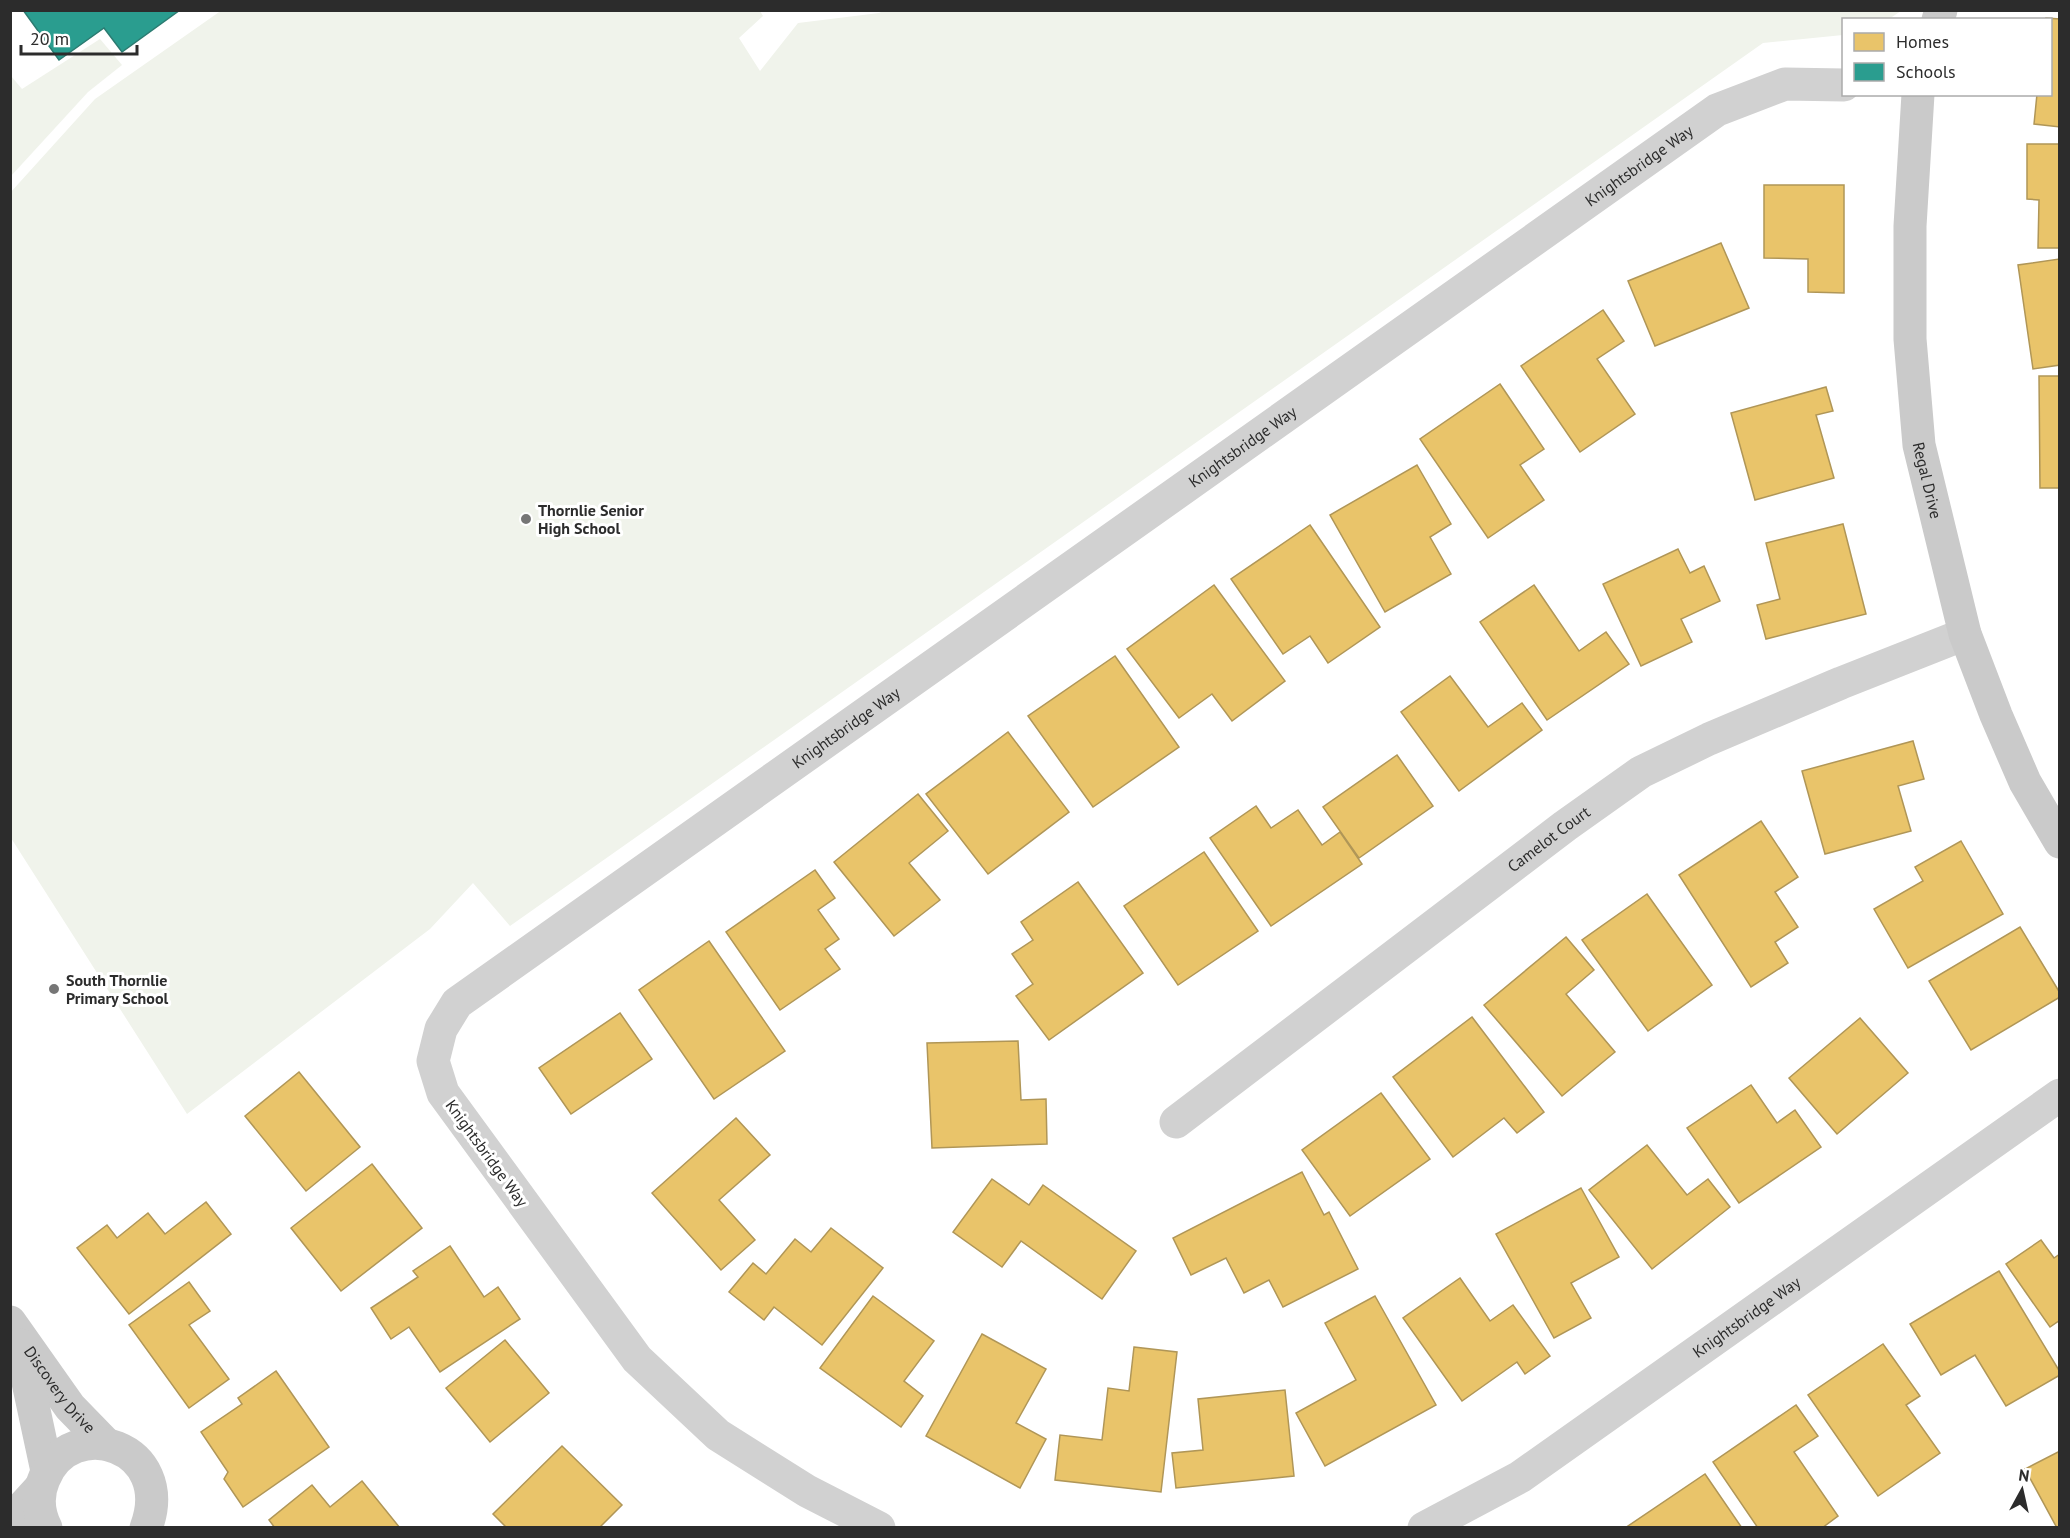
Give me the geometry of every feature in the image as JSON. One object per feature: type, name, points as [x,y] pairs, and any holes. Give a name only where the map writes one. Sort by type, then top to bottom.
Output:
[{"type":"street","name":"Knightsbridge Way","points":[[879,1527],[807,1491],[718,1435],[638,1359],[443,1093],[434,1062],[441,1029],[457,1003],[1717,110],[1785,84],[1842,85]]},
{"type":"street","name":"Regal Drive","points":[[1911,96],[1910,339],[1919,446],[1965,634],[2025,782],[2060,842]]},
{"type":"street","name":"Camelot Court","points":[[1176,1122],[1565,826],[1641,772],[1786,706],[1965,634]]},
{"type":"street","name":"Knightsbridge Way","points":[[1424,1527],[1520,1477],[2060,1095]]},
{"type":"street","name":"Discovery Drive","points":[[14,1327],[70,1407],[106,1444]]},
{"type":"street","name":"Discovery Drive","points":[[14,1327],[43,1480],[39,1503],[46,1527]]},
{"type":"street","name":"Discovery Drive","points":[[43,1480],[58,1458],[72,1448],[89,1444],[106,1444],[123,1450],[138,1462],[148,1477],[153,1495],[152,1523]]},
{"type":"street","points":[[10,1521],[43,1480]]},
{"type":"shaded area","name":"Thornlie Senior High School","points":[[222,10],[760,11],[763,16],[739,38],[760,71],[798,23],[883,11],[1901,11],[1890,18],[1842,18],[1842,35],[1763,43],[510,926],[473,883],[430,929],[187,1114],[11,838],[10,193],[95,99]]},
{"type":"shaded area","points":[[100,39],[122,65],[88,92],[11,176],[11,76],[22,89]]},
{"type":"building: Homes","points":[[2052,18],[2060,19],[2060,127],[2034,124],[2037,96],[2052,96]]},
{"type":"building: Homes","points":[[2027,144],[2060,144],[2060,248],[2038,248],[2039,200],[2027,199]]},
{"type":"building: Homes","points":[[1764,185],[1844,185],[1844,293],[1808,292],[1808,259],[1764,258]]},
{"type":"building: Homes","points":[[1721,243],[1749,308],[1655,346],[1628,281]]},
{"type":"building: Homes","points":[[2059,259],[2060,365],[2033,369],[2018,265]]},
{"type":"building: Homes","points":[[1603,310],[1624,341],[1597,359],[1635,414],[1580,452],[1521,366]]},
{"type":"building: Homes","points":[[2039,376],[2060,376],[2060,488],[2040,488]]},
{"type":"building: Homes","points":[[1500,384],[1544,449],[1520,465],[1544,500],[1488,538],[1420,439]]},
{"type":"building: Homes","points":[[1826,387],[1833,411],[1816,415],[1834,478],[1755,500],[1731,413]]},
{"type":"building: Homes","points":[[1417,465],[1451,524],[1430,537],[1451,574],[1385,612],[1330,515]]},
{"type":"building: Homes","points":[[1843,524],[1866,614],[1766,639],[1757,605],[1780,599],[1766,543]]},
{"type":"building: Homes","points":[[1310,525],[1380,627],[1328,663],[1310,636],[1283,654],[1231,579]]},
{"type":"building: Homes","points":[[1678,549],[1690,573],[1704,566],[1720,601],[1681,619],[1692,642],[1641,666],[1603,584]]},
{"type":"building: Homes","points":[[1214,585],[1285,681],[1232,721],[1212,694],[1179,718],[1127,649]]},
{"type":"building: Homes","points":[[1534,585],[1579,651],[1606,632],[1629,664],[1547,720],[1480,622]]},
{"type":"building: Homes","points":[[1115,656],[1179,747],[1093,807],[1028,716]]},
{"type":"building: Homes","points":[[1450,676],[1488,727],[1522,703],[1542,730],[1459,791],[1401,712]]},
{"type":"building: Homes","points":[[1008,732],[1069,812],[988,874],[926,794]]},
{"type":"building: Homes","points":[[1913,741],[1924,779],[1898,786],[1911,831],[1825,854],[1802,771]]},
{"type":"building: Homes","points":[[1397,755],[1433,806],[1359,858],[1323,807]]},
{"type":"building: Homes","points":[[918,794],[948,831],[909,863],[940,900],[894,936],[834,862]]},
{"type":"building: Homes","points":[[1256,806],[1271,828],[1298,810],[1322,845],[1340,832],[1362,864],[1271,926],[1210,838]]},
{"type":"building: Homes","points":[[1761,821],[1798,877],[1775,892],[1798,927],[1775,942],[1788,963],[1751,987],[1679,875]]},
{"type":"building: Homes","points":[[1961,841],[2003,914],[1908,968],[1874,909],[1923,881],[1915,867]]},
{"type":"building: Homes","points":[[1204,852],[1258,931],[1178,985],[1124,906]]},
{"type":"building: Homes","points":[[815,870],[835,898],[818,910],[839,939],[825,949],[840,969],[780,1010],[726,932]]},
{"type":"building: Homes","points":[[1078,882],[1143,973],[1049,1040],[1016,996],[1033,984],[1012,954],[1033,940],[1021,922]]},
{"type":"building: Homes","points":[[1647,894],[1712,985],[1648,1031],[1582,940]]},
{"type":"building: Homes","points":[[2020,927],[2060,993],[2060,997],[1971,1050],[1929,981]]},
{"type":"building: Homes","points":[[1566,937],[1594,970],[1566,994],[1615,1052],[1562,1096],[1484,1005]]},
{"type":"building: Homes","points":[[709,941],[785,1051],[714,1099],[639,990]]},
{"type":"building: Homes","points":[[620,1013],[652,1059],[571,1114],[539,1068]]},
{"type":"building: Homes","points":[[1472,1017],[1544,1112],[1517,1133],[1504,1118],[1453,1157],[1393,1077]]},
{"type":"building: Homes","points":[[1860,1018],[1908,1073],[1837,1134],[1789,1078]]},
{"type":"building: Homes","points":[[1018,1041],[1021,1100],[1046,1099],[1047,1144],[932,1148],[927,1043]]},
{"type":"building: Homes","points":[[299,1072],[360,1147],[306,1191],[245,1116]]},
{"type":"building: Homes","points":[[1751,1085],[1777,1123],[1795,1110],[1821,1147],[1739,1203],[1687,1128]]},
{"type":"building: Homes","points":[[1381,1093],[1430,1159],[1350,1216],[1302,1150]]},
{"type":"building: Homes","points":[[736,1118],[770,1155],[719,1200],[755,1240],[721,1270],[652,1193]]},
{"type":"building: Homes","points":[[1647,1145],[1687,1195],[1708,1179],[1730,1207],[1652,1269],[1589,1190]]},
{"type":"building: Homes","points":[[372,1164],[422,1228],[341,1291],[291,1228]]},
{"type":"building: Homes","points":[[1302,1172],[1324,1215],[1329,1212],[1358,1269],[1283,1307],[1269,1280],[1244,1293],[1226,1258],[1191,1275],[1173,1238]]},
{"type":"building: Homes","points":[[992,1179],[1029,1205],[1043,1185],[1136,1251],[1102,1299],[1021,1241],[1002,1267],[953,1232]]},
{"type":"building: Homes","points":[[1581,1188],[1619,1257],[1571,1283],[1591,1318],[1554,1338],[1496,1234]]},
{"type":"building: Homes","points":[[206,1202],[231,1234],[129,1314],[77,1248],[107,1225],[117,1238],[148,1213],[165,1234]]},
{"type":"building: Homes","points":[[831,1228],[883,1268],[822,1345],[774,1307],[764,1320],[729,1292],[753,1263],[766,1274],[795,1239],[811,1252]]},
{"type":"building: Homes","points":[[2041,1240],[2054,1258],[2060,1254],[2060,1320],[2050,1327],[2006,1264]]},
{"type":"building: Homes","points":[[450,1246],[484,1297],[498,1287],[520,1319],[440,1372],[409,1327],[391,1339],[371,1308],[418,1277],[413,1271]]},
{"type":"building: Homes","points":[[1999,1271],[2060,1372],[2060,1375],[2006,1406],[1975,1355],[1941,1375],[1910,1324]]},
{"type":"building: Homes","points":[[1460,1278],[1490,1321],[1513,1305],[1550,1356],[1525,1374],[1517,1362],[1462,1401],[1403,1318]]},
{"type":"building: Homes","points":[[189,1282],[210,1311],[189,1325],[229,1379],[189,1408],[129,1325]]},
{"type":"building: Homes","points":[[873,1296],[934,1341],[904,1381],[923,1396],[901,1427],[820,1368]]},
{"type":"building: Homes","points":[[1375,1296],[1436,1405],[1325,1466],[1296,1413],[1356,1380],[1325,1323]]},
{"type":"building: Homes","points":[[982,1334],[1046,1369],[1016,1423],[1046,1439],[1020,1488],[926,1436]]},
{"type":"building: Homes","points":[[505,1340],[549,1393],[490,1442],[446,1388]]},
{"type":"building: Homes","points":[[1883,1344],[1920,1396],[1906,1405],[1940,1453],[1878,1496],[1808,1395]]},
{"type":"building: Homes","points":[[1134,1347],[1177,1352],[1161,1492],[1055,1480],[1060,1435],[1102,1440],[1108,1388],[1129,1391]]},
{"type":"building: Homes","points":[[276,1371],[329,1447],[243,1507],[224,1479],[228,1472],[201,1432],[242,1404],[238,1398]]},
{"type":"building: Homes","points":[[1285,1390],[1294,1476],[1176,1488],[1172,1453],[1203,1450],[1198,1399]]},
{"type":"building: Homes","points":[[1796,1405],[1818,1436],[1794,1452],[1838,1516],[1822,1528],[1758,1528],[1713,1462]]},
{"type":"building: Homes","points":[[562,1446],[622,1505],[599,1528],[507,1528],[493,1514]]},
{"type":"building: Homes","points":[[2060,1451],[2060,1528],[2057,1528],[2025,1469]]},
{"type":"building: Homes","points":[[1705,1474],[1742,1528],[1625,1528]]},
{"type":"building: Homes","points":[[362,1481],[400,1528],[275,1528],[269,1520],[312,1485],[330,1507]]},
{"type":"building: Schools","points":[[23,10],[180,10],[122,52],[104,28],[59,60]]},
{"type":"place","name":"Thornlie Senior High School","points":[[526,519]]},
{"type":"place","name":"South Thornlie Primary School","points":[[54,989]]}]
